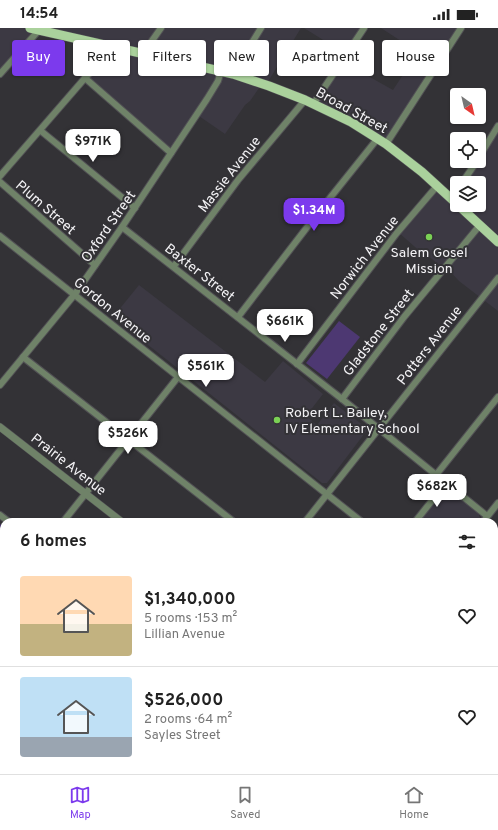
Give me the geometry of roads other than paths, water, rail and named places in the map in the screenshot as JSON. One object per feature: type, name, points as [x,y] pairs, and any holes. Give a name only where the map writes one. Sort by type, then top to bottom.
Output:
[{"type":"main road","name":"Broad Street","points":[[30,28],[59,31],[90,40]]},
{"type":"main road","name":"Broad Street","points":[[239,76],[310,102],[351,122],[378,138],[450,195]]},
{"type":"main road","name":"Broad Street","points":[[468,212],[498,242]]},
{"type":"street","points":[[153,40],[161,28]]},
{"type":"street","points":[[254,40],[261,28]]},
{"type":"street","name":"Massie Avenue","points":[[174,266],[238,180],[310,102],[364,28]]},
{"type":"street","points":[[386,144],[461,28]]},
{"type":"street","points":[[0,74],[39,30]]},
{"type":"street","name":"Oxford Street","points":[[0,385],[75,294],[135,208],[207,99],[220,76]]},
{"type":"street","points":[[0,176],[41,131],[85,78],[171,153]]},
{"type":"street","points":[[486,146],[498,126]]},
{"type":"street","points":[[41,131],[135,208]]},
{"type":"street","points":[[238,317],[378,138]]},
{"type":"street","name":"Plum Street","points":[[0,182],[95,265]]},
{"type":"street","name":"Norwich Avenue","points":[[297,364],[396,234],[437,186]]},
{"type":"street","name":"Gladstone Street","points":[[342,399],[404,317],[480,225]]},
{"type":"street","name":"Baxter Street","points":[[122,227],[174,266],[342,399],[487,516]]},
{"type":"street","name":"Gordon Avenue","points":[[0,236],[357,518]]},
{"type":"street","name":"Potters Avenue","points":[[308,518],[498,278]]},
{"type":"street","points":[[23,356],[229,518]]},
{"type":"street","points":[[66,518],[178,377]]},
{"type":"street","points":[[436,475],[498,397]]},
{"type":"street","name":"Prairie Avenue","points":[[0,427],[117,518]]},
{"type":"street","points":[[418,518],[446,483]]},
{"type":"street","points":[[487,516],[498,503]]},
{"type":"place","name":"Salem Gosel Mission","points":[[429,237]]},
{"type":"place","name":"Robert L. Bailey, IV Elementary School","points":[[277,420]]}]
